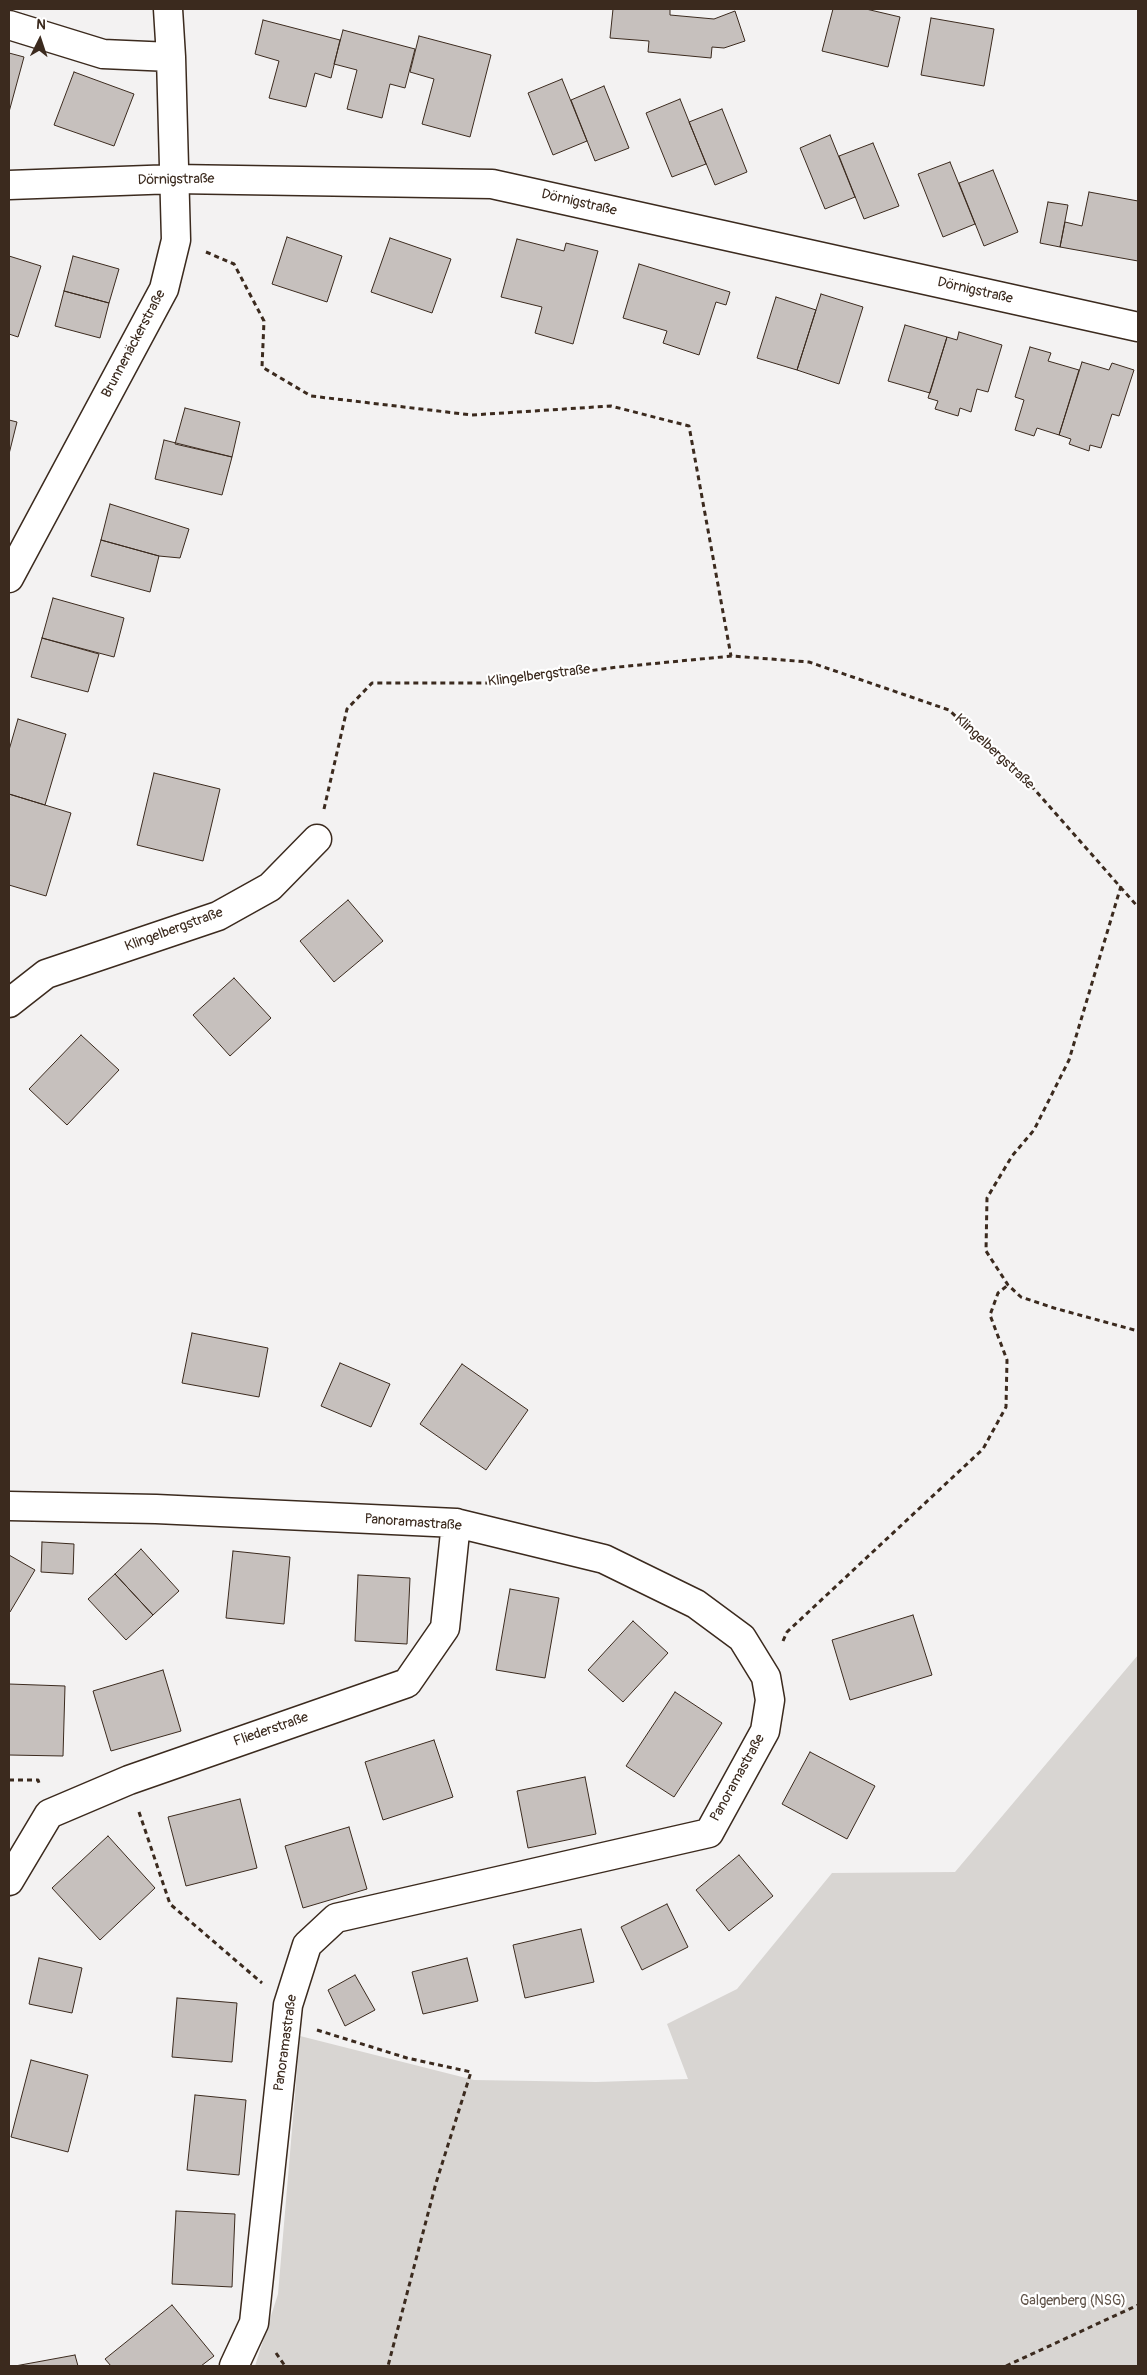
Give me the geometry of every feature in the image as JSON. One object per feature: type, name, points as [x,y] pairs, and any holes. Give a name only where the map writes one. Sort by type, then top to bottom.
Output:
[{"type":"street","name":"Brunnenäckerstraße","points":[[11,569],[164,289],[176,240],[168,9]]},
{"type":"street","points":[[9,25],[103,54],[171,58]]},
{"type":"street","name":"Dörnigstraße","points":[[9,185],[175,179],[492,184],[1138,327]]},
{"type":"street","name":"Klingelbergstraße","points":[[9,1003],[46,974],[218,916],[270,887],[317,839]]},
{"type":"street","name":"Panoramastraße","points":[[9,1506],[166,1510],[456,1523],[604,1559],[696,1604],[742,1638],[766,1677],[770,1700],[765,1731],[709,1833],[336,1918],[307,1945],[288,2005],[254,2323],[234,2366]]},
{"type":"street","name":"Fliederstraße","points":[[9,1880],[49,1814],[129,1780],[407,1683],[445,1628],[456,1523]]},
{"type":"path","points":[[176,240],[234,264],[264,321],[262,367],[311,396],[472,414],[611,406],[689,426],[732,656]]},
{"type":"path","name":"Klingelbergstraße","points":[[317,839],[347,709],[372,684],[497,683],[618,666],[732,656],[809,662],[949,710],[1034,789],[1138,907]]},
{"type":"path","points":[[1121,886],[1069,1060],[1034,1130],[1012,1156],[987,1198],[986,1252],[1008,1285],[1021,1296],[1054,1308],[1138,1331]]},
{"type":"path","points":[[787,1632],[983,1449],[1006,1406],[1007,1360],[990,1315],[998,1293],[1008,1285]]},
{"type":"path","points":[[9,1780],[38,1780]]},
{"type":"path","points":[[129,1780],[170,1904],[288,2005],[305,2026],[408,2058],[471,2072],[436,2183],[388,2366]]},
{"type":"path","points":[[1006,2366],[1138,2305]]},
{"type":"green space","name":"Galgenberg (NSG)","points":[[1138,1655],[1138,2366],[255,2366],[278,2294],[300,2036],[474,2080],[596,2082],[688,2079],[667,2024],[737,1989],[832,1873],[955,1872]]},
{"type":"building","points":[[613,9],[670,9],[670,15],[714,19],[735,11],[745,41],[724,48],[712,47],[711,58],[648,52],[649,41],[610,38]]},
{"type":"building","points":[[833,9],[866,9],[900,17],[888,67],[822,51]]},
{"type":"building","points":[[931,18],[994,29],[984,86],[921,75]]},
{"type":"building","points":[[263,20],[340,40],[331,78],[315,73],[306,107],[269,98],[279,61],[255,54]]},
{"type":"building","points":[[343,30],[415,49],[405,88],[390,84],[382,118],[347,109],[357,70],[334,64]]},
{"type":"building","points":[[419,36],[491,55],[470,137],[422,124],[434,79],[410,72]]},
{"type":"building","points":[[9,53],[24,57],[9,112]]},
{"type":"building","points":[[74,72],[134,94],[114,146],[54,125]]},
{"type":"building","points":[[562,79],[587,141],[553,155],[528,93]]},
{"type":"building","points":[[604,86],[629,148],[595,161],[571,100]]},
{"type":"building","points":[[680,99],[706,164],[672,177],[646,113]]},
{"type":"building","points":[[722,109],[747,172],[715,185],[689,122]]},
{"type":"building","points":[[830,135],[855,197],[825,209],[800,148]]},
{"type":"building","points":[[873,143],[899,206],[864,219],[839,156]]},
{"type":"building","points":[[950,162],[975,224],[943,237],[918,174]]},
{"type":"building","points":[[993,170],[1018,232],[984,246],[959,183]]},
{"type":"building","points":[[1089,192],[1138,201],[1138,261],[1060,247],[1065,222],[1082,226]]},
{"type":"building","points":[[1048,202],[1068,205],[1060,247],[1040,243]]},
{"type":"building","points":[[287,237],[342,256],[327,302],[272,284]]},
{"type":"building","points":[[390,238],[451,259],[432,313],[371,292]]},
{"type":"building","points":[[517,239],[564,251],[566,243],[598,251],[573,344],[535,333],[542,307],[501,297]]},
{"type":"building","points":[[9,256],[41,266],[18,337],[9,334]]},
{"type":"building","points":[[73,256],[119,269],[109,303],[64,291]]},
{"type":"building","points":[[639,264],[730,292],[726,305],[716,302],[699,355],[663,343],[667,331],[623,318]]},
{"type":"building","points":[[64,291],[109,303],[100,338],[55,326]]},
{"type":"building","points":[[821,294],[863,307],[839,384],[797,370]]},
{"type":"building","points":[[776,297],[816,310],[797,370],[757,358]]},
{"type":"building","points":[[905,325],[947,337],[930,393],[888,381]]},
{"type":"building","points":[[959,332],[1002,345],[988,392],[977,389],[971,412],[960,408],[958,416],[935,409],[938,401],[928,398],[947,337],[957,340]]},
{"type":"building","points":[[1030,347],[1051,353],[1048,361],[1079,370],[1059,435],[1037,428],[1034,436],[1015,430],[1024,400],[1015,397]]},
{"type":"building","points":[[1082,362],[1109,370],[1112,363],[1134,370],[1119,416],[1112,414],[1101,448],[1090,445],[1089,451],[1069,444],[1071,439],[1059,435]]},
{"type":"building","points":[[185,408],[240,422],[232,457],[175,444]]},
{"type":"building","points":[[9,420],[17,422],[9,454]]},
{"type":"building","points":[[164,440],[232,457],[222,495],[155,479]]},
{"type":"building","points":[[110,504],[189,529],[180,558],[159,556],[101,540]]},
{"type":"building","points":[[101,540],[159,556],[150,592],[91,576]]},
{"type":"building","points":[[53,598],[124,618],[114,657],[42,638]]},
{"type":"building","points":[[42,638],[99,654],[88,692],[31,677]]},
{"type":"building","points":[[18,719],[66,734],[45,805],[9,794],[9,750]]},
{"type":"building","points":[[154,773],[220,789],[203,861],[137,845]]},
{"type":"building","points":[[9,794],[71,813],[46,896],[9,885]]},
{"type":"building","points":[[348,900],[383,941],[334,982],[300,941]]},
{"type":"building","points":[[234,978],[271,1018],[230,1056],[193,1015]]},
{"type":"building","points":[[81,1035],[119,1070],[67,1125],[29,1089]]},
{"type":"building","points":[[192,1333],[268,1348],[259,1397],[182,1383]]},
{"type":"building","points":[[340,1363],[390,1384],[371,1427],[321,1406]]},
{"type":"building","points":[[462,1364],[528,1410],[486,1470],[420,1424]]},
{"type":"building","points":[[42,1542],[74,1544],[73,1574],[41,1572]]},
{"type":"building","points":[[141,1549],[179,1591],[153,1615],[115,1574]]},
{"type":"building","points":[[233,1551],[290,1557],[284,1624],[226,1618]]},
{"type":"building","points":[[9,1555],[35,1570],[10,1612],[9,1612]]},
{"type":"building","points":[[115,1574],[153,1615],[126,1640],[88,1599]]},
{"type":"building","points":[[358,1575],[410,1578],[407,1644],[355,1641]]},
{"type":"building","points":[[510,1589],[559,1598],[545,1678],[496,1670]]},
{"type":"building","points":[[913,1615],[932,1675],[850,1700],[832,1640]]},
{"type":"building","points":[[633,1621],[668,1653],[623,1702],[588,1670]]},
{"type":"building","points":[[163,1670],[181,1731],[111,1751],[93,1691]]},
{"type":"building","points":[[9,1684],[65,1686],[63,1756],[9,1755]]},
{"type":"building","points":[[675,1692],[722,1723],[674,1797],[626,1766]]},
{"type":"building","points":[[434,1740],[453,1797],[383,1820],[365,1762]]},
{"type":"building","points":[[810,1752],[875,1786],[847,1839],[782,1804]]},
{"type":"building","points":[[585,1777],[596,1834],[528,1848],[517,1791]]},
{"type":"building","points":[[240,1799],[257,1868],[186,1886],[168,1817]]},
{"type":"building","points":[[349,1827],[367,1889],[303,1908],[285,1846]]},
{"type":"building","points":[[108,1836],[155,1888],[100,1940],[52,1888]]},
{"type":"building","points":[[739,1855],[773,1896],[729,1931],[696,1890]]},
{"type":"building","points":[[667,1904],[688,1947],[642,1970],[621,1927]]},
{"type":"building","points":[[581,1929],[594,1982],[525,1998],[513,1945]]},
{"type":"building","points":[[39,1958],[82,1968],[72,2013],[29,2004]]},
{"type":"building","points":[[467,1958],[478,2001],[423,2014],[412,1972]]},
{"type":"building","points":[[355,1975],[375,2010],[345,2026],[328,1990]]},
{"type":"building","points":[[177,1998],[237,2003],[232,2062],[172,2057]]},
{"type":"building","points":[[31,2060],[88,2075],[68,2152],[11,2137]]},
{"type":"building","points":[[195,2095],[246,2100],[239,2175],[187,2170]]},
{"type":"building","points":[[176,2211],[235,2214],[232,2287],[172,2284]]},
{"type":"building","points":[[172,2305],[214,2356],[201,2366],[111,2366],[105,2359]]},
{"type":"building","points":[[75,2355],[78,2366],[15,2366]]}]
